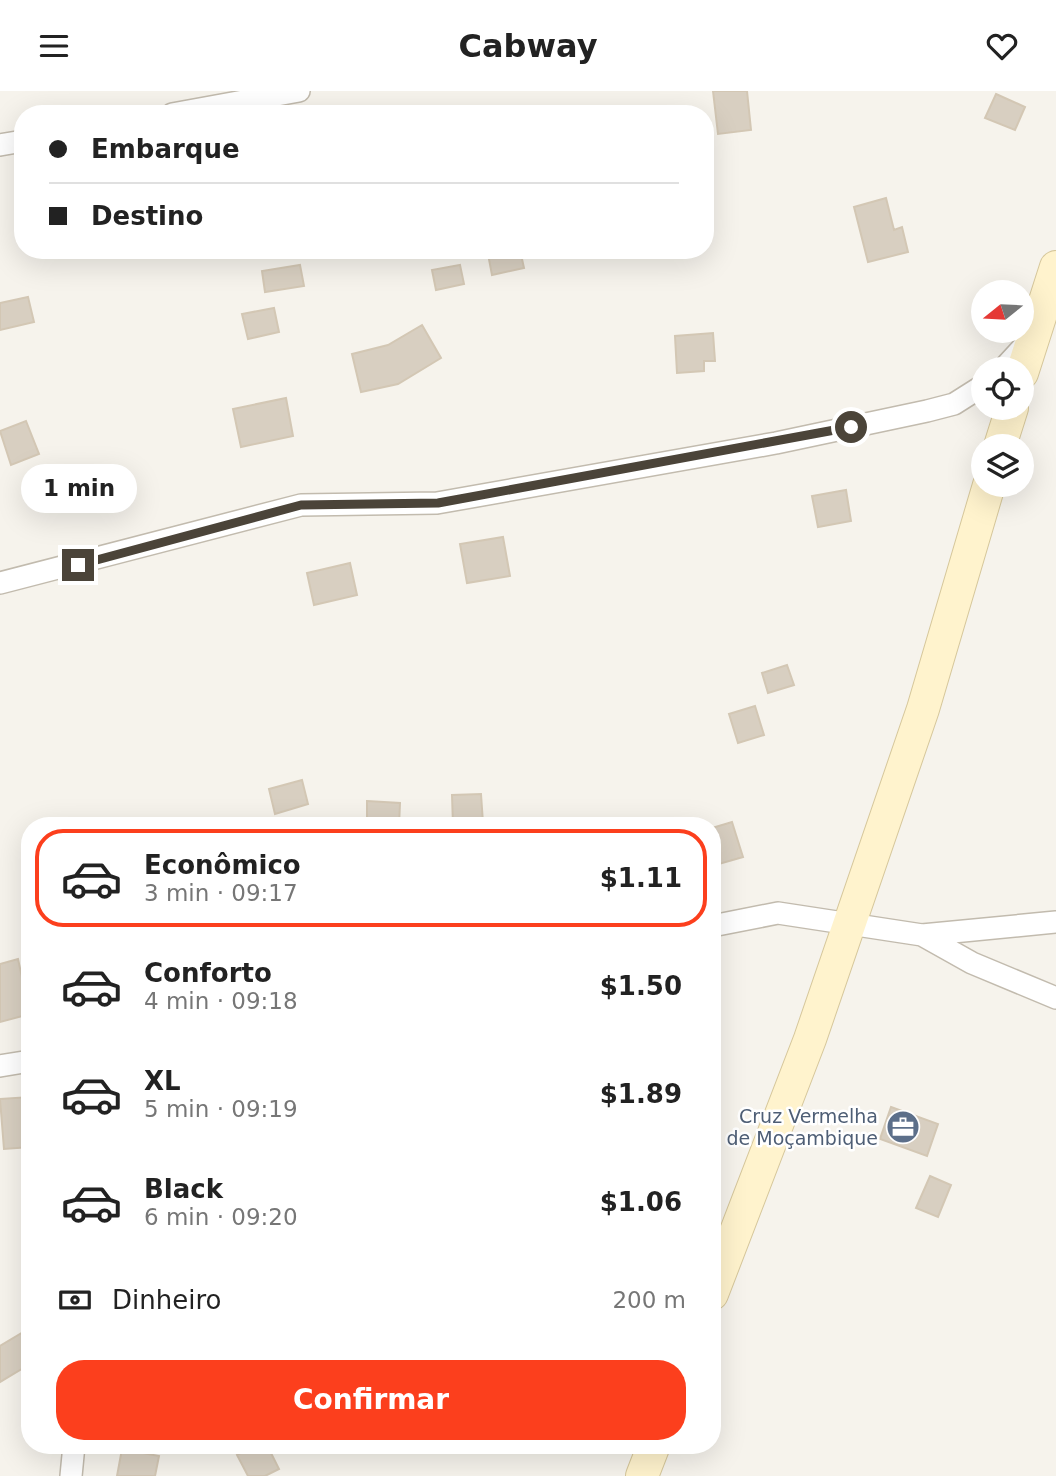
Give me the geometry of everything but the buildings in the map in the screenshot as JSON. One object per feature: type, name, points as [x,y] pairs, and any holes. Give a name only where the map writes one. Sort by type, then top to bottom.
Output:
[{"type":"street","points":[[222,105],[299,91]]},
{"type":"street","points":[[1034,333],[1056,267]]},
{"type":"street","points":[[1014,357],[1027,343]]},
{"type":"street","points":[[0,583],[301,505],[438,503],[590,477],[926,411],[954,404],[971,393]]},
{"type":"street","points":[[721,1271],[810,1039],[923,709],[985,497]]},
{"type":"street","points":[[721,924],[778,913],[922,935],[1056,922]]},
{"type":"street","points":[[922,935],[972,963],[1056,998]]},
{"type":"street","points":[[0,1066],[21,1062]]},
{"type":"street","points":[[71,1476],[73,1454]]},
{"type":"street","points":[[642,1476],[651,1454]]},
{"type":"place","name":"Cruz Vermelha de Moçambique","points":[[903,1127]]},
{"type":"route","points":[[78,565],[301,505],[438,503],[670,463],[851,427]]}]
